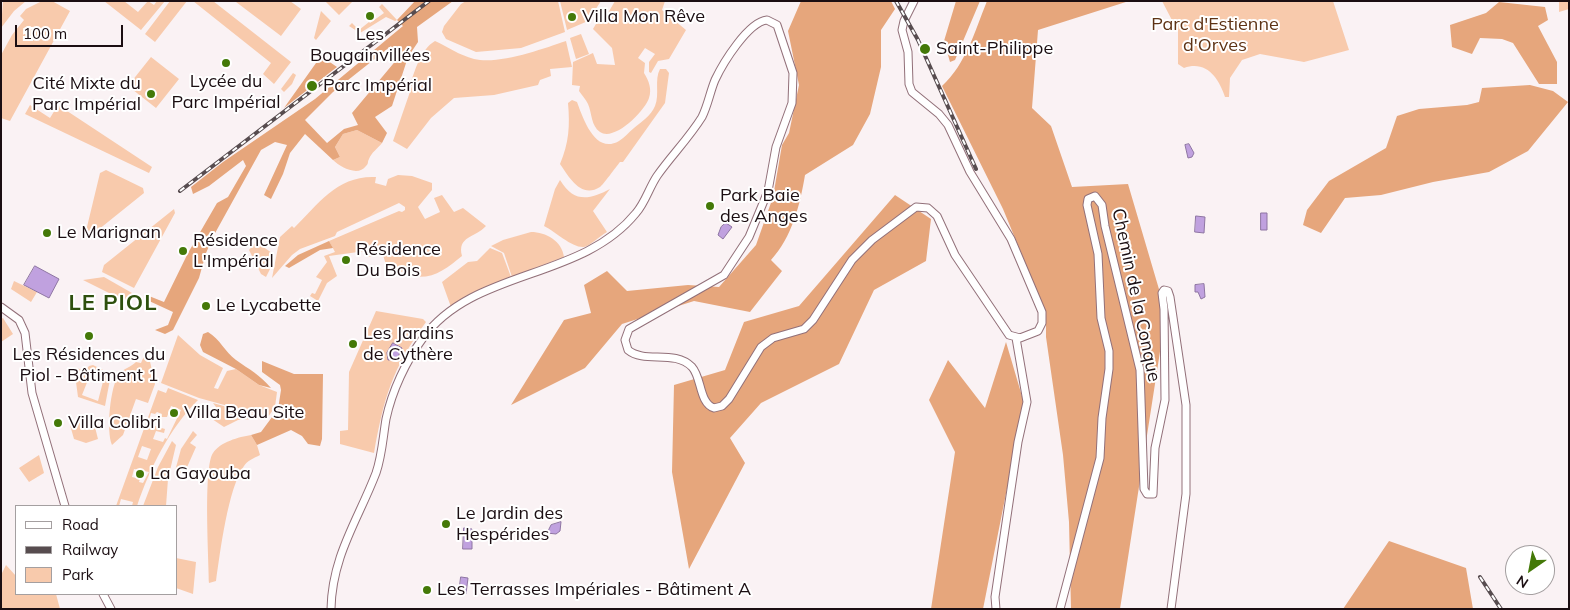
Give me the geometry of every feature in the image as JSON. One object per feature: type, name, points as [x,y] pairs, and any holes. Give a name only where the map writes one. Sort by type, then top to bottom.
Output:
[{"type":"street","points":[[331,609],[333,582],[340,555],[378,466],[391,401],[409,361],[422,338],[434,323],[458,305],[487,291],[574,258],[606,238],[631,219],[657,176],[698,124],[708,103],[716,78],[747,33],[759,22],[768,20],[777,25],[790,61],[794,89],[789,117],[776,147],[768,191],[759,216],[741,251],[724,275],[629,329],[625,340],[628,350],[638,355],[674,358],[686,363],[692,368],[698,378],[707,404],[714,408],[722,406],[729,399],[761,347],[773,338],[804,329],[813,320],[845,269],[861,251],[911,210],[922,207],[928,208],[937,216],[955,255],[1005,330],[1016,338],[1030,336],[1038,331],[1042,323],[1042,312],[1010,238],[970,172],[948,125],[939,114],[912,92],[909,84],[908,52],[902,30],[904,21],[914,1]]},
{"type":"street","name":"Chemin de la Conque","points":[[1060,609],[1100,458],[1102,418],[1109,370],[1109,351],[1101,318],[1098,254],[1087,205],[1088,198],[1098,198],[1102,205],[1119,286],[1138,359],[1144,489],[1150,495],[1155,487],[1156,448],[1165,400],[1164,309],[1162,293],[1165,289],[1170,297],[1186,405],[1185,510],[1171,609]]},
{"type":"street","points":[[1,307],[18,320],[25,333],[32,393],[65,505]]},
{"type":"street","points":[[996,609],[995,597],[1018,442],[1027,402],[1016,338]]},
{"type":"street","points":[[104,595],[111,609]]},
{"type":"green space","points":[[3,1],[26,1],[14,11],[1,28]]},
{"type":"green space","points":[[42,1],[52,1],[70,11],[10,121],[1,118],[1,55],[12,35],[24,20],[20,16],[26,9]]},
{"type":"green space","points":[[104,1],[124,1],[138,12],[148,1],[154,5],[157,1],[165,1],[141,30]]},
{"type":"green space","points":[[170,1],[187,1],[155,42],[145,34]]},
{"type":"green space","points":[[193,1],[213,1],[291,62],[274,84],[263,74],[271,63]]},
{"type":"green space","points":[[290,1],[301,9],[281,36],[236,2]]},
{"type":"green space","points":[[325,1],[353,1],[339,15]]},
{"type":"green space","points":[[466,1],[558,1],[565,32],[521,48],[476,52],[446,39],[442,32],[444,26],[461,4]]},
{"type":"green space","points":[[560,1],[601,1],[588,21],[567,30]]},
{"type":"green space","points":[[615,1],[665,1],[662,10],[686,30],[669,59],[658,61],[651,73],[649,72],[649,62],[655,54],[645,48],[638,58],[645,63],[644,73],[650,88],[649,98],[642,110],[628,124],[613,133],[606,134],[600,132],[595,126],[588,104],[579,91],[580,86],[572,85],[573,62],[593,53],[597,64],[615,65],[612,48],[593,29],[603,12],[608,13]]},
{"type":"green space","name":"Parc d'Estienne d'Orves","points":[[1162,1],[1333,1],[1349,50],[1304,62],[1260,54],[1242,60],[1230,78],[1229,97],[1225,97],[1211,73],[1199,67],[1184,68],[1178,64],[1178,26],[1175,26]]},
{"type":"green space","points":[[1559,1],[1569,1],[1569,9],[1559,12]]},
{"type":"green space","points":[[382,4],[397,20],[386,17],[360,33],[349,26],[352,23],[359,30],[370,23],[384,13],[379,7]]},
{"type":"green space","points":[[321,11],[331,21],[316,40],[314,38]]},
{"type":"green space","points":[[581,34],[589,54],[576,59],[570,38]]},
{"type":"green space","points":[[435,41],[474,59],[496,60],[566,41],[572,67],[550,69],[551,76],[540,80],[538,85],[494,95],[454,98],[431,118],[407,149],[393,141],[412,86],[410,85],[416,67],[422,54]]},
{"type":"green space","points":[[151,57],[179,79],[156,108],[128,86]]},
{"type":"green space","points":[[660,69],[666,69],[669,73],[665,103],[623,162],[620,162],[600,187],[587,190],[576,185],[560,164],[568,134],[568,103],[572,100],[577,102],[591,133],[603,143],[611,144],[619,141],[653,110],[657,97],[657,78]]},
{"type":"green space","points":[[293,73],[296,75],[292,84],[284,92],[281,89]]},
{"type":"green space","points":[[30,105],[50,118],[58,105],[152,167],[149,173],[25,114]]},
{"type":"green space","points":[[357,130],[382,143],[371,155],[363,169],[354,171],[344,168],[333,160],[340,157],[335,147],[343,134]]},
{"type":"green space","points":[[106,170],[143,188],[144,193],[93,234],[86,231],[100,173]]},
{"type":"green space","points":[[398,175],[412,176],[432,183],[432,190],[418,207],[425,219],[440,212],[434,198],[442,195],[454,212],[463,208],[486,226],[464,241],[461,249],[462,256],[433,275],[419,277],[409,274],[416,270],[415,267],[401,272],[387,268],[383,255],[366,257],[365,251],[329,256],[337,276],[327,283],[318,301],[310,296],[312,293],[315,294],[322,280],[316,277],[327,262],[324,256],[335,252],[329,241],[399,211],[402,212],[405,210],[405,207],[399,203],[337,232],[335,236],[300,249],[292,255],[272,278],[280,237],[292,226],[294,228],[330,192],[351,181],[363,178],[376,177],[375,183],[386,186],[388,179]]},
{"type":"green space","points":[[560,180],[576,196],[589,197],[610,189],[593,211],[607,232],[584,247],[574,245],[544,226],[555,189]]},
{"type":"green space","points":[[174,209],[175,213],[134,288],[102,272],[104,265]]},
{"type":"green space","points":[[537,232],[552,238],[560,246],[564,257],[512,277],[504,253],[491,246],[503,240]]},
{"type":"green space","points":[[256,242],[272,253],[270,269],[266,277],[261,274],[249,250]]},
{"type":"green space","points":[[490,248],[502,253],[511,277],[468,295],[451,307],[442,282],[468,262],[477,261]]},
{"type":"green space","points":[[104,277],[132,293],[130,298],[127,297],[125,301],[83,280]]},
{"type":"green space","points":[[14,281],[37,292],[31,302],[11,289]]},
{"type":"green space","points":[[376,311],[423,319],[426,322],[405,354],[391,384],[374,453],[340,444],[340,431],[348,430],[349,372]]},
{"type":"green space","points":[[3,318],[13,334],[1,342],[1,319]]},
{"type":"green space","points":[[178,335],[200,355],[223,368],[214,388],[218,389],[227,371],[236,369],[259,385],[277,392],[275,407],[268,417],[199,398],[161,383]]},
{"type":"green space","points":[[144,356],[149,357],[155,384],[148,403],[136,399],[123,435],[112,445],[109,420],[111,398],[116,380],[119,374],[136,362],[141,363]]},
{"type":"green space","points":[[93,365],[111,374],[105,406],[78,397],[74,367],[85,371],[89,366]],"holes":[[[92,370],[102,371],[105,374],[98,401],[82,395]]]},
{"type":"green space","points":[[168,388],[198,400],[169,436],[154,463],[137,505],[132,505],[133,502],[121,499],[119,505],[116,505],[158,390],[166,393]],"holes":[[[171,406],[181,410],[167,439],[165,438],[163,442],[153,439],[156,431],[164,433],[165,429],[148,424],[151,413],[155,414],[157,412],[162,414],[161,417],[167,417]],[[142,446],[151,449],[147,460],[138,457]],[[134,469],[149,472],[143,483],[139,482],[140,479],[132,477]]]},
{"type":"green space","points":[[213,403],[266,418],[238,420],[224,427],[212,419],[219,411]]},
{"type":"green space","points":[[90,420],[95,427],[98,439],[86,443],[74,439],[70,425]]},
{"type":"green space","points":[[193,431],[197,435],[190,443],[196,447],[184,474],[175,471],[181,449]]},
{"type":"green space","points":[[251,435],[260,455],[247,463],[238,476],[229,505],[216,581],[209,583],[207,494],[210,462],[213,453],[220,446]]},
{"type":"green space","points":[[172,441],[176,445],[168,479],[166,505],[143,505],[158,467]]},
{"type":"green space","points":[[39,455],[44,473],[29,482],[19,468]]},
{"type":"green space","points":[[178,558],[196,562],[193,594],[178,589]]},
{"type":"green space","points":[[6,565],[15,575],[15,595],[56,595],[60,609],[1,609],[1,575]]},
{"type":"shaded area","points":[[415,1],[453,1],[417,27],[418,42],[408,57],[392,106],[375,117],[387,133],[382,143],[357,130],[343,134],[335,147],[340,157],[333,160],[305,134],[290,153],[283,174],[271,199],[264,195],[287,145],[275,142],[261,150],[214,235],[206,253],[199,278],[173,330],[165,334],[155,330],[168,325],[173,312],[147,300],[149,296],[164,302],[188,253],[217,203],[228,197],[246,166],[243,160],[209,186],[193,194],[191,187],[223,162],[315,99],[403,26],[397,20]],"holes":[[[391,46],[398,58],[352,113],[358,125],[344,129],[327,143],[305,120],[333,92]]]},
{"type":"shaded area","points":[[801,1],[891,1],[895,9],[881,30],[881,67],[870,114],[853,145],[805,175],[801,198],[790,231],[771,260],[782,271],[750,312],[694,301],[622,324],[585,368],[511,405],[564,320],[591,313],[584,285],[607,271],[627,291],[688,285],[719,287],[756,245],[773,197],[782,145],[789,133],[799,85],[788,31]]},
{"type":"shaded area","points":[[956,1],[980,1],[955,60],[950,62],[944,41]]},
{"type":"shaded area","points":[[987,1],[1129,1],[1038,30],[1032,108],[1051,126],[1072,187],[1128,184],[1166,313],[1120,609],[1071,609],[1069,522],[1063,455],[1046,337],[1046,313],[1003,209],[942,86],[964,57]]},
{"type":"shaded area","points":[[1499,2],[1545,7],[1548,20],[1538,26],[1557,62],[1557,84],[1539,84],[1513,43],[1502,39],[1480,38],[1472,54],[1452,47],[1450,25],[1486,13]]},
{"type":"shaded area","points":[[321,56],[337,67],[284,108]]},
{"type":"shaded area","points":[[1530,85],[1553,91],[1568,102],[1528,151],[1489,172],[1433,182],[1381,195],[1345,198],[1321,233],[1303,225],[1307,210],[1329,181],[1386,148],[1397,116],[1419,109],[1467,105],[1479,102],[1482,88]]},
{"type":"shaded area","points":[[1189,144],[1194,153],[1192,157],[1188,158],[1185,145]]},
{"type":"shaded area","points":[[895,195],[931,219],[926,261],[874,290],[839,364],[761,403],[730,438],[745,463],[689,569],[672,472],[674,385],[725,370],[744,322],[799,306]]},
{"type":"shaded area","points":[[1261,213],[1267,213],[1267,230],[1261,230]]},
{"type":"shaded area","points":[[1196,216],[1205,217],[1204,233],[1195,232]]},
{"type":"shaded area","points":[[726,223],[732,227],[723,239],[718,235],[721,227]]},
{"type":"shaded area","points":[[329,241],[333,248],[320,250],[289,268],[285,266],[298,255]]},
{"type":"shaded area","points":[[35,266],[59,279],[49,298],[24,285]]},
{"type":"shaded area","points":[[1204,284],[1205,297],[1201,299],[1198,292],[1195,292],[1195,285]]},
{"type":"shaded area","points":[[208,332],[216,338],[232,357],[271,388],[259,385],[236,369],[203,352],[200,345],[203,334]]},
{"type":"shaded area","points":[[1006,342],[1024,403],[983,609],[931,609],[955,452],[929,400],[948,360],[985,408]]},
{"type":"shaded area","points":[[393,343],[402,348],[397,359],[388,360],[387,353]]},
{"type":"shaded area","points":[[262,361],[294,374],[323,374],[322,439],[320,446],[308,444],[302,436],[291,430],[257,445],[251,435],[261,432],[278,409],[281,390],[280,385],[262,372]]},
{"type":"shaded area","points":[[561,522],[560,531],[556,534],[547,533],[551,525]]},
{"type":"shaded area","points":[[464,528],[472,529],[472,549],[463,549]]},
{"type":"shaded area","points":[[1389,541],[1466,568],[1473,609],[1343,609]]},
{"type":"shaded area","points":[[461,577],[468,578],[466,594],[459,593]]},
{"type":"railway","points":[[180,191],[429,1]]},
{"type":"railway","points":[[896,1],[918,40],[976,169]]},
{"type":"railway","points":[[1480,577],[1501,609]]},
{"type":"place","name":"Les Bougainvillées","points":[[370,16]]},
{"type":"place","name":"Villa Mon Rêve","points":[[572,17]]},
{"type":"place","name":"Saint-Philippe","points":[[925,49]]},
{"type":"place","name":"Lycée du Parc Impérial","points":[[226,63]]},
{"type":"place","name":"Parc Impérial","points":[[312,86]]},
{"type":"place","name":"Cité Mixte du Parc Impérial","points":[[151,94]]},
{"type":"place","name":"Park Baie des Anges","points":[[710,206]]},
{"type":"place","name":"Le Marignan","points":[[47,233]]},
{"type":"place","name":"Résidence L'Impérial","points":[[183,251]]},
{"type":"place","name":"Résidence Du Bois","points":[[346,260]]},
{"type":"place","name":"Le Lycabette","points":[[206,306]]},
{"type":"place","name":"Les Résidences du Piol - Bâtiment 1","points":[[89,336]]},
{"type":"place","name":"Les Jardins de Cythère","points":[[353,344]]},
{"type":"place","name":"Villa Beau Site","points":[[174,413]]},
{"type":"place","name":"Villa Colibri","points":[[58,423]]},
{"type":"place","name":"La Gayouba","points":[[140,474]]},
{"type":"place","name":"Le Jardin des Hespérides","points":[[446,524]]},
{"type":"place","name":"Les Terrasses Impériales - Bâtiment A","points":[[427,590]]},
{"type":"district","name":"LE PIOL","points":[[113,303]]}]
